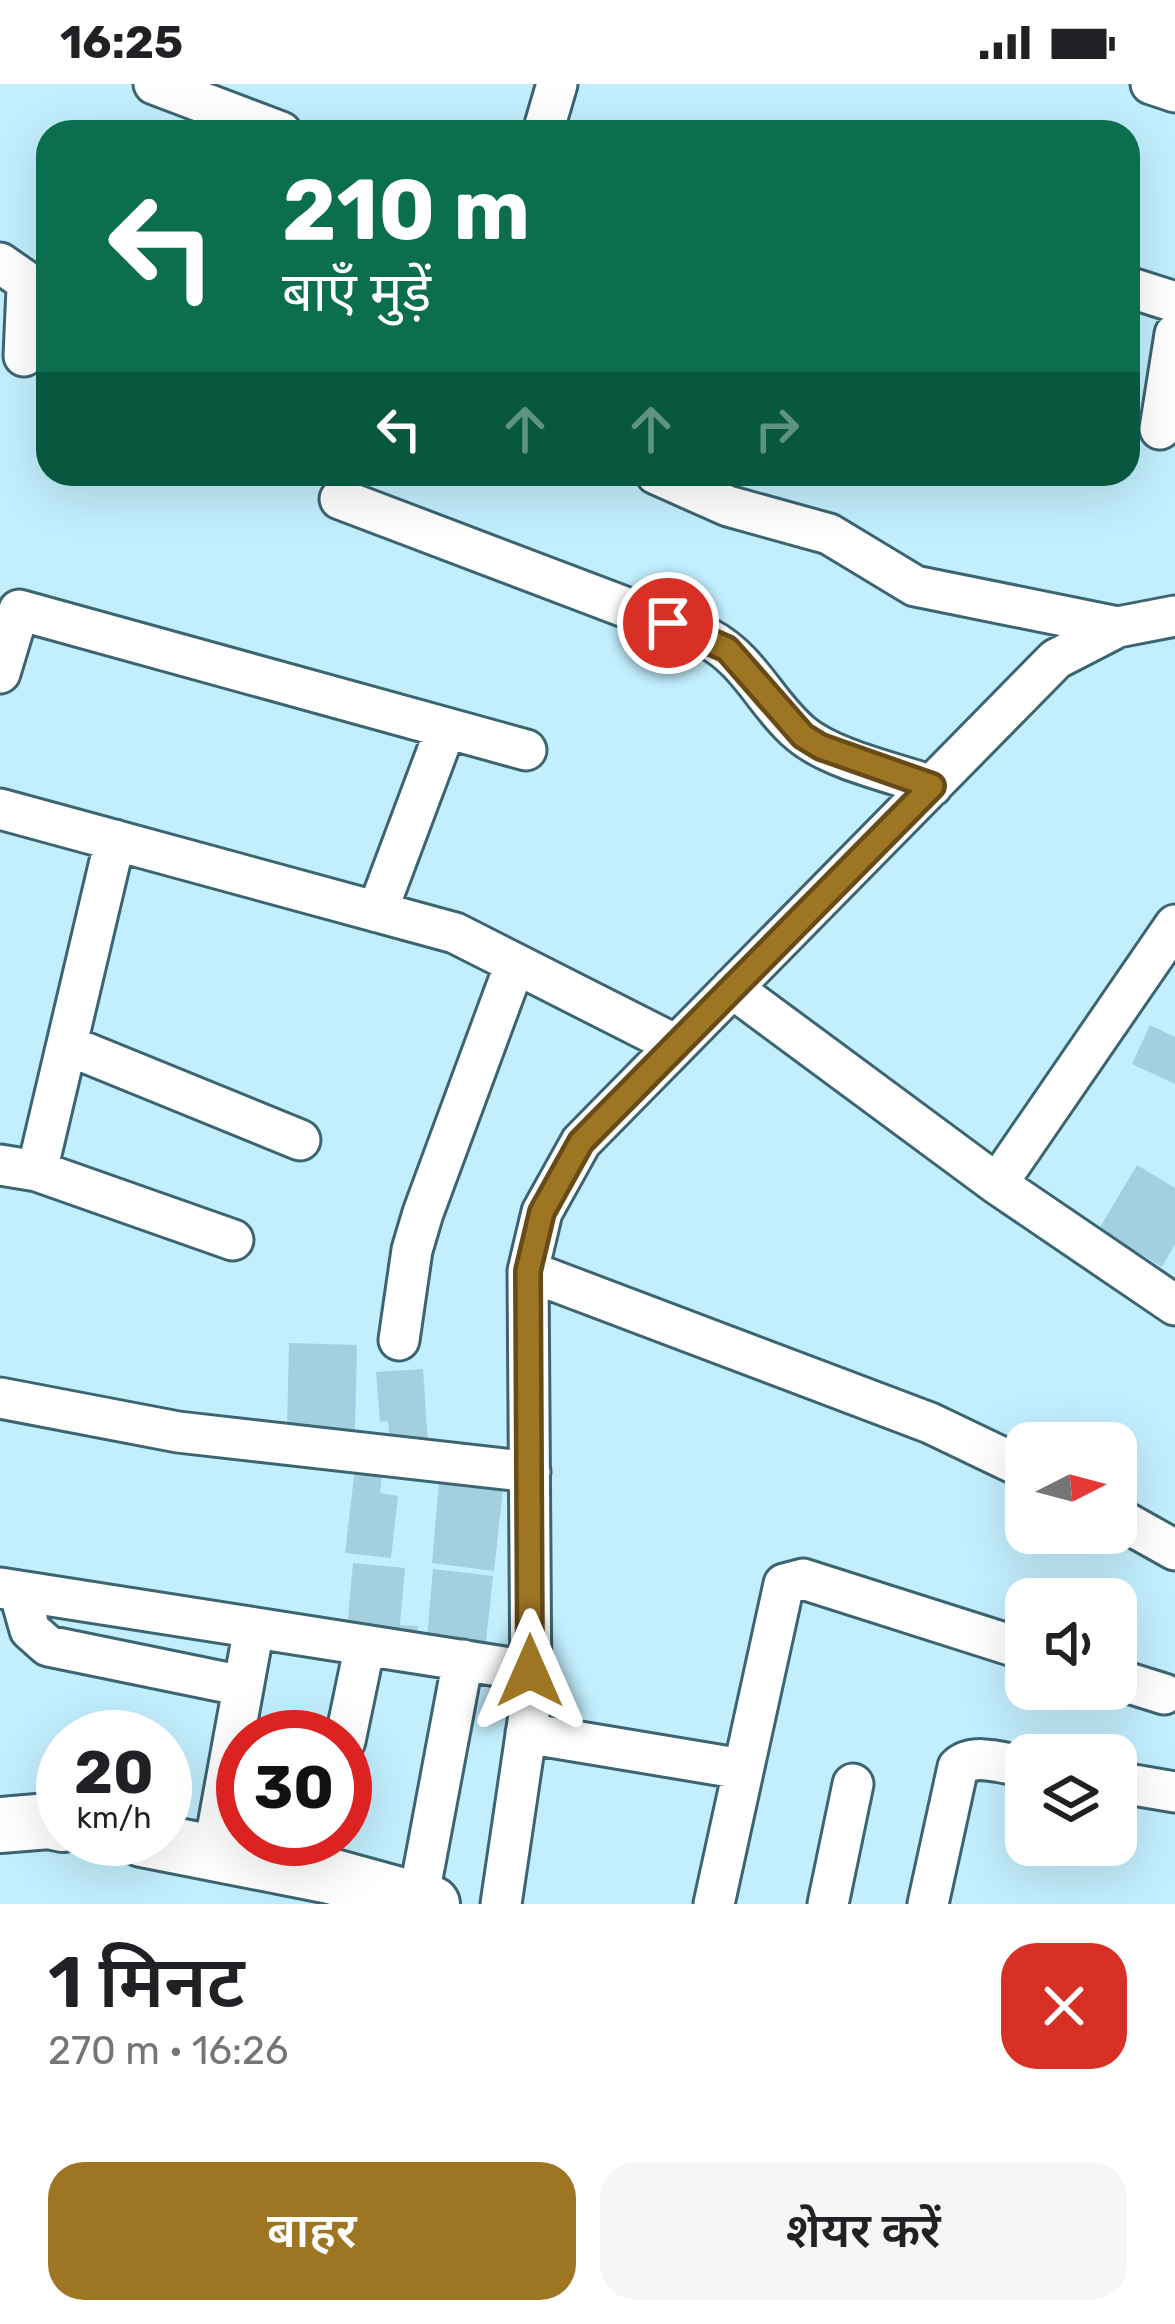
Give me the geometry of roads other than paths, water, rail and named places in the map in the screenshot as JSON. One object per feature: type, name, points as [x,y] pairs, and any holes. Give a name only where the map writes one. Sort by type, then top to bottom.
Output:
[{"type":"street","points":[[154,84],[248,120]]},
{"type":"street","points":[[546,120],[557,84]]},
{"type":"street","points":[[1151,84],[1175,92]]},
{"type":"street","points":[[0,263],[23,279],[27,288],[24,356]]},
{"type":"street","points":[[1140,290],[1175,302]]},
{"type":"street","points":[[1160,429],[1175,334]]},
{"type":"street","points":[[683,486],[728,506],[830,534],[916,586],[1118,627]]},
{"type":"street","points":[[340,499],[709,639],[741,662],[803,736],[821,747],[932,786]]},
{"type":"street","points":[[0,673],[19,610],[526,750]]},
{"type":"street","points":[[501,1904],[526,1733],[530,1671],[528,1271],[542,1212],[581,1142],[1056,659],[1118,627],[1175,616]]},
{"type":"street","points":[[377,912],[446,728]]},
{"type":"street","points":[[0,809],[455,933],[676,1045]]},
{"type":"street","points":[[115,840],[67,1045],[18,1168],[233,1240]]},
{"type":"street","points":[[997,1184],[1175,925]]},
{"type":"street","points":[[399,1340],[418,1232],[515,964]]},
{"type":"street","points":[[732,988],[997,1184],[1169,1287]]},
{"type":"street","points":[[67,1045],[300,1140]]},
{"type":"street","points":[[528,1271],[930,1423],[1005,1459]]},
{"type":"street","points":[[0,1398],[178,1432],[530,1472]]},
{"type":"street","points":[[1137,1529],[1175,1550]]},
{"type":"street","points":[[714,1904],[784,1584],[803,1579],[1005,1643]]},
{"type":"street","points":[[9,1589],[530,1671]]},
{"type":"street","points":[[9,1589],[30,1630],[48,1646],[243,1686]]},
{"type":"street","points":[[213,1853],[254,1628]]},
{"type":"street","points":[[351,1710],[365,1645]]},
{"type":"street","points":[[192,1849],[324,1873],[425,1902],[463,1660]]},
{"type":"street","points":[[1137,1686],[1164,1694]]},
{"type":"street","points":[[526,1733],[742,1769]]},
{"type":"street","points":[[928,1904],[958,1766],[976,1759],[1005,1764]]},
{"type":"street","points":[[828,1904],[853,1784]]},
{"type":"street","points":[[1137,1786],[1175,1792]]},
{"type":"street","points":[[0,1825],[36,1824]]}]
